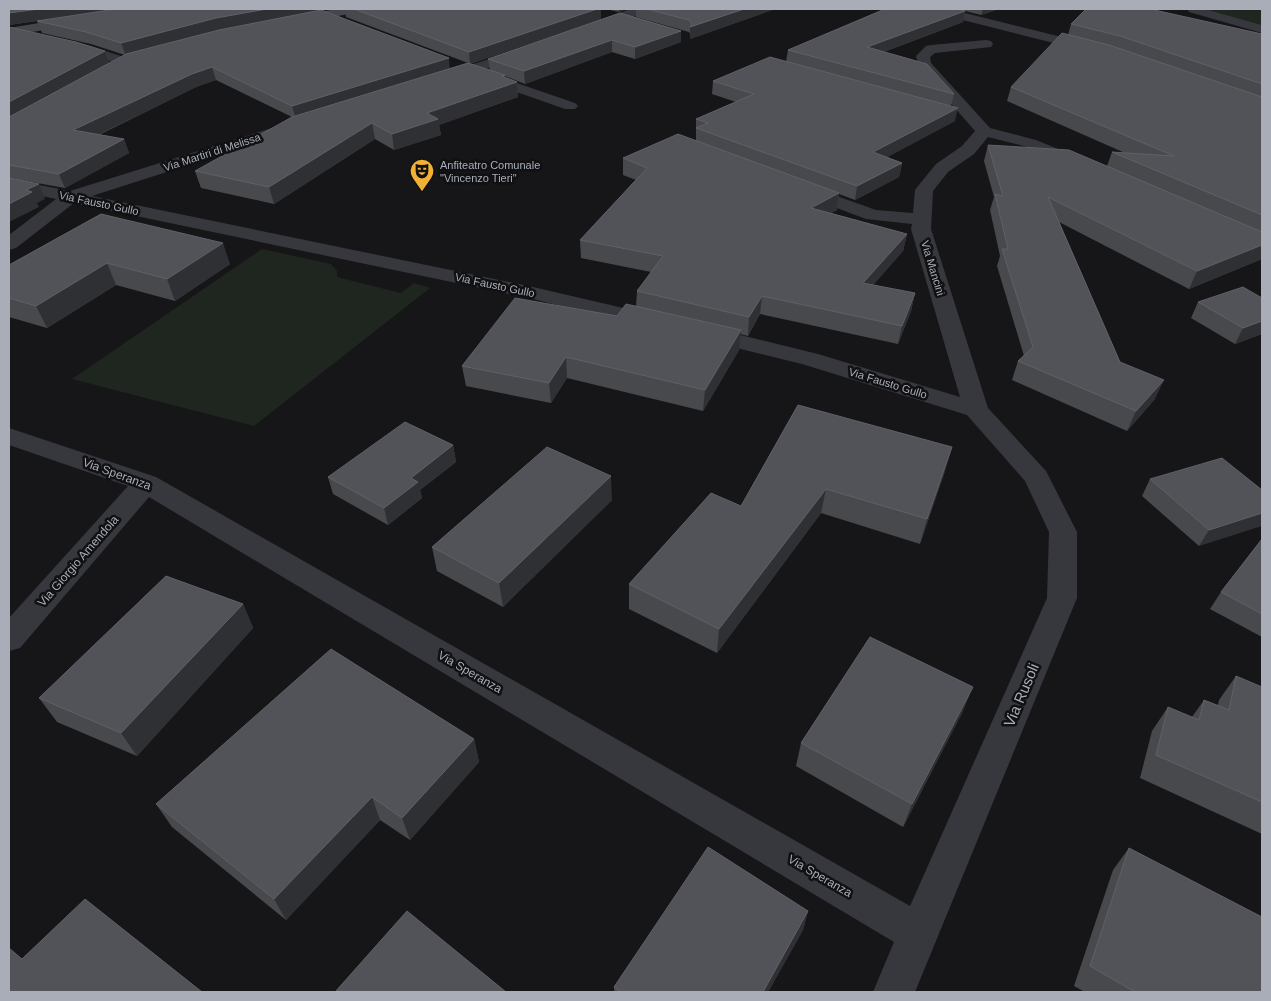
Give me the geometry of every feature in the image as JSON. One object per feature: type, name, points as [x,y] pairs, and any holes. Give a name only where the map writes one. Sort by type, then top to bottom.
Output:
[{"type":"street","points":[[286,22],[354,9]]},
{"type":"street","points":[[935,9],[1110,54]]},
{"type":"street","points":[[1193,9],[1262,29]]},
{"type":"street","points":[[595,11],[620,18]]},
{"type":"street","points":[[325,14],[352,25]]},
{"type":"street","points":[[583,32],[630,15],[638,16]]},
{"type":"street","points":[[10,32],[91,19]]},
{"type":"street","points":[[980,126],[936,86],[924,64],[923,56],[931,49],[991,44],[1017,29]]},
{"type":"street","points":[[10,32],[130,60],[108,71]]},
{"type":"street","points":[[1015,43],[1068,42]]},
{"type":"street","points":[[428,83],[470,71],[536,48]]},
{"type":"street","points":[[452,64],[570,106]]},
{"type":"street","points":[[950,113],[980,126],[1030,143],[1093,170]]},
{"type":"street","name":"Via Martiri di Melissa","points":[[70,197],[306,122]]},
{"type":"street","name":"Via Mancini","points":[[976,410],[921,229],[924,190],[942,168],[968,150],[980,126]]},
{"type":"street","name":"Via Fausto Gullo","points":[[9,184],[533,293],[810,358],[976,410]]},
{"type":"street","points":[[790,184],[873,215],[922,219]]},
{"type":"street","points":[[9,244],[70,197]]},
{"type":"street","name":"Via Rusoli","points":[[894,992],[1062,598],[1063,532],[1037,477],[976,410]]},
{"type":"street","name":"Via Speranza","points":[[9,436],[146,483],[920,934]]},
{"type":"street","name":"Via Giorgio Amendola","points":[[9,639],[146,483]]},
{"type":"shaded area","points":[[1205,9],[1262,9],[1262,25]]},
{"type":"shaded area","points":[[262,249],[331,264],[337,271],[337,277],[401,293],[414,283],[430,288],[254,426],[72,379]]},
{"type":"building","points":[[9,9],[39,9],[9,13]]},
{"type":"building","points":[[116,9],[267,9],[216,18],[121,43],[86,32],[37,21]]},
{"type":"building","points":[[354,9],[597,9],[469,52]]},
{"type":"building","points":[[647,9],[744,9],[690,27],[692,24],[689,20]]},
{"type":"building","points":[[885,9],[957,9],[965,11],[867,47],[927,64],[954,94],[788,50]]},
{"type":"building","points":[[1086,9],[1150,9],[1262,34],[1262,84],[1120,36],[1071,24]]},
{"type":"building","points":[[321,10],[449,58],[292,106],[212,67],[192,74],[73,130],[124,139],[59,174],[9,165],[9,117],[126,54],[219,30]]},
{"type":"building","points":[[620,13],[681,31],[635,47],[612,40],[524,71],[488,59]]},
{"type":"building","points":[[9,27],[76,42],[105,51],[9,102]]},
{"type":"building","points":[[1062,33],[1109,45],[1262,97],[1262,215],[1112,152],[1174,156],[1011,87]]},
{"type":"building","points":[[770,57],[958,108],[873,152],[902,163],[857,186],[696,128],[708,123],[696,119],[754,94],[713,81]]},
{"type":"building","points":[[468,63],[505,75],[502,76],[517,82],[427,113],[438,119],[392,134],[372,123],[269,187],[195,171],[292,117]]},
{"type":"building","points":[[678,134],[839,193],[811,208],[907,234],[863,283],[915,293],[902,326],[762,296],[749,317],[637,291],[663,256],[580,240],[647,168],[623,158]]},
{"type":"building","points":[[988,145],[1069,150],[1262,232],[1262,245],[1197,271],[1048,197],[1120,362],[1164,380],[1136,411],[1018,361],[1033,347],[1002,249],[1008,249],[995,194],[1003,196]]},
{"type":"building","points":[[9,178],[39,184],[26,190],[32,192],[9,204]]},
{"type":"building","points":[[101,214],[223,243],[167,279],[107,263],[36,306],[9,298],[9,265]]},
{"type":"building","points":[[1243,287],[1262,298],[1262,321],[1243,328],[1198,302]]},
{"type":"building","points":[[515,298],[617,316],[626,304],[741,330],[705,390],[566,357],[549,383],[462,366]]},
{"type":"building","points":[[798,405],[952,447],[927,519],[826,489],[719,629],[629,584],[711,493],[741,506]]},
{"type":"building","points":[[405,422],[453,445],[411,478],[418,482],[384,508],[328,477]]},
{"type":"building","points":[[547,447],[611,476],[499,583],[432,547]]},
{"type":"building","points":[[1222,458],[1262,490],[1262,513],[1209,530],[1150,479]]},
{"type":"building","points":[[1262,539],[1262,614],[1221,592]]},
{"type":"building","points":[[166,576],[243,604],[121,733],[39,698]]},
{"type":"building","points":[[870,637],[973,687],[912,804],[801,743]]},
{"type":"building","points":[[331,649],[474,739],[402,818],[372,797],[274,899],[156,804]]},
{"type":"building","points":[[1236,676],[1262,687],[1262,802],[1156,755],[1168,707],[1199,720],[1204,700],[1229,710]]},
{"type":"building","points":[[708,847],[808,911],[763,992],[621,992],[614,987]]},
{"type":"building","points":[[1129,848],[1262,917],[1262,992],[1135,992],[1090,966]]},
{"type":"building","points":[[85,899],[202,992],[9,992],[9,948],[22,959]]},
{"type":"building","points":[[407,911],[506,992],[335,992]]},
{"type":"place","name":"Anfiteatro Comunale \"Vincenzo Tieri\"","points":[[422,192]]}]
